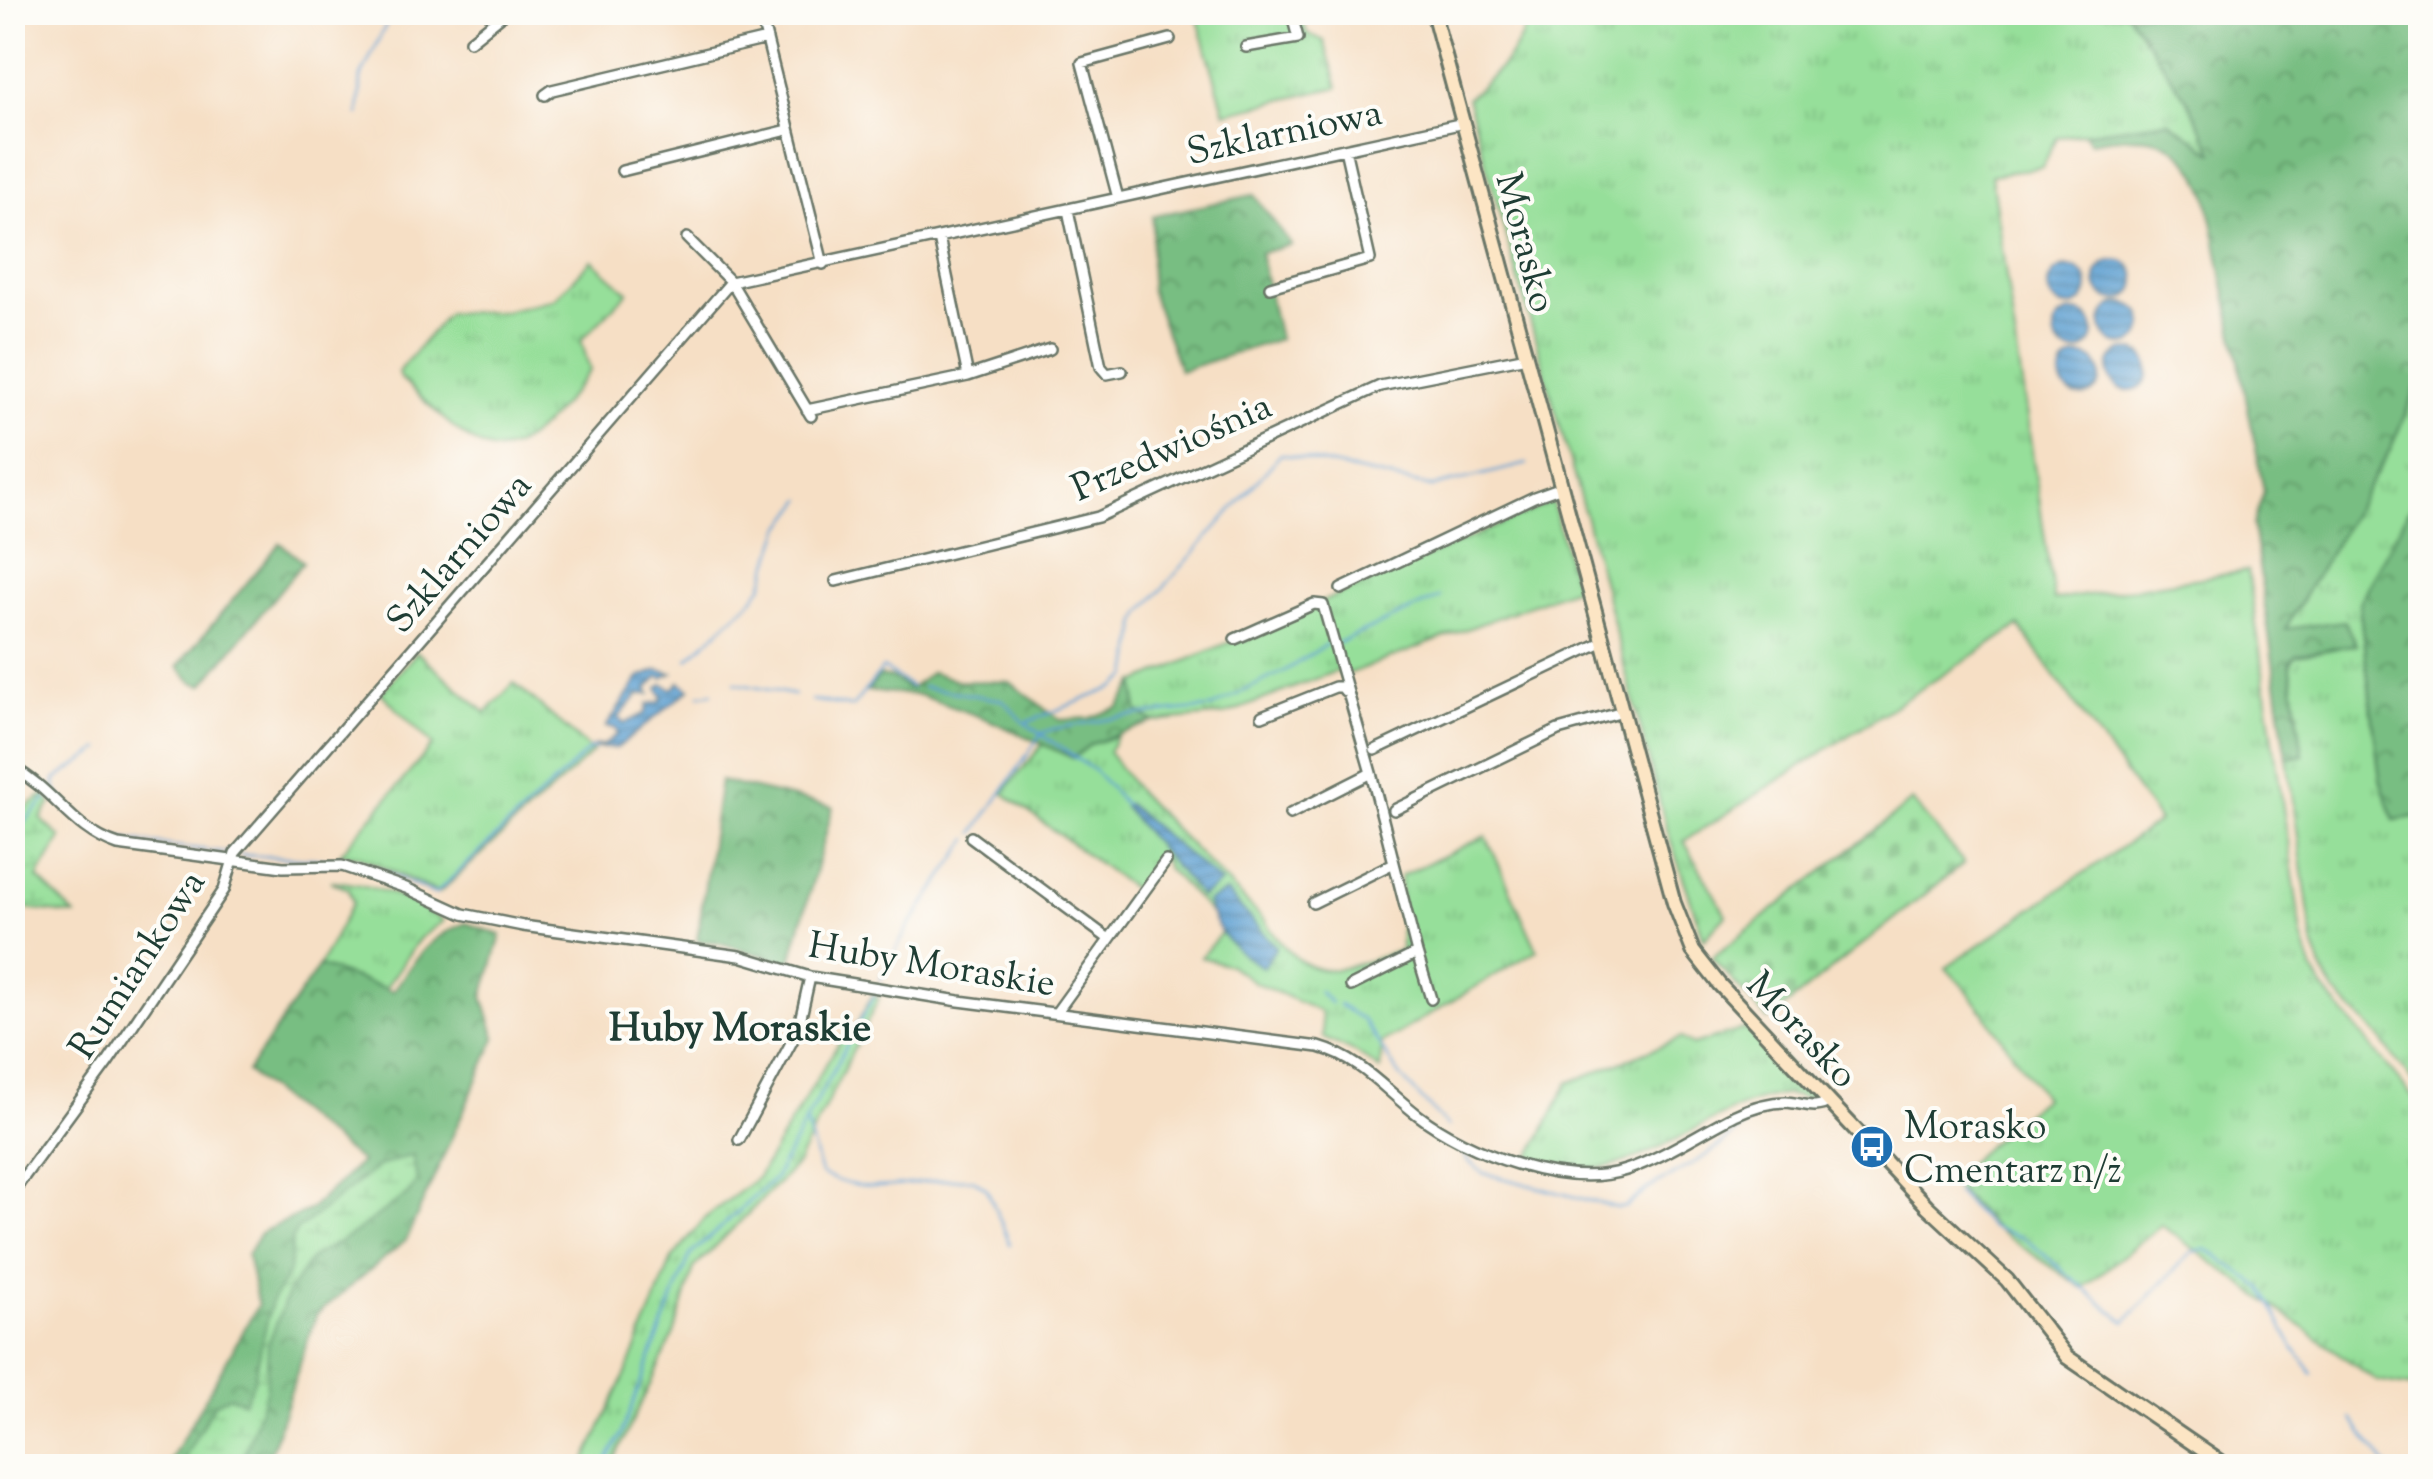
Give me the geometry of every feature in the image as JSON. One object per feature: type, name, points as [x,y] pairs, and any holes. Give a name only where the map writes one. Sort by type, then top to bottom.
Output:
[{"type":"street","points":[[470,41],[506,12]]},
{"type":"street","points":[[760,12],[823,264]]},
{"type":"street","points":[[1246,47],[1298,38],[1292,12]]},
{"type":"street","name":"Morasko","points":[[1433,12],[1677,914],[1690,945],[1719,984],[1926,1206],[2008,1280],[2067,1356],[2226,1466]]},
{"type":"street","points":[[545,94],[767,39]]},
{"type":"street","points":[[1118,198],[1082,63],[1170,39]]},
{"type":"street","name":"Szklarniowa","points":[[233,862],[236,853],[732,282],[1464,123]]},
{"type":"street","points":[[622,171],[788,130]]},
{"type":"street","points":[[1270,287],[1370,259],[1345,149]]},
{"type":"street","points":[[1068,210],[1101,367],[1107,374],[1122,371]]},
{"type":"street","points":[[688,238],[732,282],[809,413],[968,376],[1050,349]]},
{"type":"street","points":[[939,238],[968,376]]},
{"type":"street","name":"Przedwiośnia","points":[[836,581],[1098,517],[1380,386],[1527,358]]},
{"type":"street","points":[[1340,589],[1534,497],[1562,488]]},
{"type":"street","points":[[1235,639],[1319,603],[1323,605],[1431,999]]},
{"type":"street","points":[[1375,750],[1604,640]]},
{"type":"street","points":[[1262,716],[1335,687],[1342,687],[1347,693]]},
{"type":"street","points":[[1394,810],[1558,730],[1623,712]]},
{"type":"street","name":"Huby Moraskie","points":[[12,768],[43,786],[95,837],[118,845],[283,867],[342,866],[406,888],[463,914],[740,956],[810,977],[1339,1053],[1357,1062],[1431,1125],[1514,1162],[1562,1174],[1614,1173],[1743,1112],[1786,1102],[1816,1107],[1830,1100]]},
{"type":"street","points":[[1290,814],[1371,773]]},
{"type":"street","points":[[971,837],[1109,939]]},
{"type":"street","points":[[1056,1013],[1166,861]]},
{"type":"street","name":"Rumiankowa","points":[[12,1193],[108,1062],[213,906],[232,872],[233,862]]},
{"type":"street","points":[[1313,903],[1394,862]]},
{"type":"street","points":[[1351,986],[1418,953]]},
{"type":"street","points":[[739,1140],[798,1030],[810,977]]},
{"type":"green space","points":[[1196,13],[1299,13],[1307,33],[1324,41],[1338,87],[1225,113]]},
{"type":"green space","points":[[1531,13],[2127,13],[2188,101],[2215,155],[2168,121],[2057,137],[2042,167],[1991,175],[2054,600],[2248,571],[2302,936],[2312,969],[2323,988],[2420,1106],[2420,1388],[2377,1381],[2161,1225],[2083,1288],[1997,1230],[1948,1180],[2044,1097],[1970,994],[1946,968],[2159,821],[2019,626],[1684,841],[1726,915],[1704,939],[1667,830],[1585,515],[1467,98],[1506,60]]},
{"type":"green space","points":[[2127,13],[2420,13],[2420,379],[2390,450],[2285,629],[2344,621],[2356,644],[2296,656],[2290,663],[2303,755],[2287,758],[2253,525],[2264,491],[2207,195],[2175,148],[2147,138],[2090,142],[2084,133],[2168,121],[2214,153],[2188,101]]},
{"type":"green space","points":[[1254,195],[1291,245],[1260,253],[1279,339],[1180,371],[1150,289],[1153,216]]},
{"type":"green space","points":[[592,260],[628,292],[581,340],[590,370],[550,419],[524,440],[499,450],[474,442],[400,378],[398,372],[448,313],[504,311],[554,299]]},
{"type":"green space","points":[[2420,379],[2420,489],[2359,603],[2380,779],[2394,820],[2420,816],[2420,1091],[2379,1037],[2335,992],[2313,943],[2287,758],[2303,755],[2290,663],[2296,656],[2355,644],[2284,630],[2390,450]]},
{"type":"green space","points":[[2420,489],[2420,816],[2394,820],[2380,779],[2359,603]]},
{"type":"green space","points":[[1552,502],[1575,588],[1343,676],[1336,671],[1224,715],[1153,722],[1137,711],[1135,683]]},
{"type":"green space","points":[[280,543],[303,562],[203,685],[192,682],[178,666]]},
{"type":"green space","points":[[417,652],[486,713],[514,683],[593,752],[439,893],[359,856],[340,854],[433,745],[381,693]]},
{"type":"green space","points":[[932,672],[957,681],[1010,682],[1060,720],[1090,718],[1119,707],[1135,683],[1137,711],[1153,722],[1091,744],[1073,758],[989,720],[919,695],[867,691],[880,676],[910,689]]},
{"type":"green space","points":[[1117,736],[1108,752],[1138,792],[1281,942],[1310,966],[1340,969],[1401,950],[1400,876],[1486,836],[1537,950],[1382,1043],[1380,1070],[1357,1053],[1323,1038],[1321,1012],[1254,982],[1229,965],[1201,957],[1225,928],[1168,869],[1162,857],[1136,891],[1003,793],[1043,744],[1073,758],[1091,744]]},
{"type":"green space","points":[[720,781],[833,807],[790,964],[717,942],[697,941]]},
{"type":"green space","points":[[45,794],[51,803],[41,819],[61,838],[38,878],[75,915],[27,909],[13,915],[13,816]]},
{"type":"green space","points":[[1912,801],[1964,863],[1768,1020],[1712,958]]},
{"type":"green space","points":[[330,881],[389,893],[443,921],[419,939],[385,989],[319,966],[353,902],[348,889]]},
{"type":"green space","points":[[466,923],[501,935],[483,997],[496,1038],[406,1240],[316,1315],[266,1466],[167,1466],[258,1305],[247,1255],[260,1233],[310,1210],[361,1162],[247,1072],[319,966],[393,991],[432,942]]},
{"type":"green space","points":[[872,996],[879,998],[797,1164],[694,1268],[674,1334],[611,1466],[583,1466],[631,1362],[672,1259],[705,1218],[758,1177],[843,1036],[851,1035]]},
{"type":"green space","points":[[1744,1029],[1762,1035],[1819,1100],[1787,1095],[1756,1101],[1657,1149],[1607,1167],[1575,1170],[1529,1159],[1568,1083],[1681,1038],[1693,1045]]},
{"type":"green space","points":[[413,1155],[417,1181],[408,1194],[353,1234],[312,1257],[289,1291],[268,1344],[266,1391],[240,1466],[180,1466],[214,1404],[230,1396],[244,1402],[253,1383],[271,1303],[289,1271],[292,1239],[297,1230],[378,1166]]},
{"type":"water","points":[[2116,260],[2130,266],[2136,280],[2130,294],[2116,300],[2102,294],[2096,280],[2102,266]]},
{"type":"water","points":[[2068,267],[2082,273],[2088,287],[2082,301],[2068,307],[2054,301],[2048,287],[2054,273]]},
{"type":"water","points":[[2123,303],[2138,309],[2144,324],[2138,339],[2123,345],[2108,339],[2102,324],[2108,309]]},
{"type":"water","points":[[2074,312],[2088,318],[2094,332],[2088,346],[2074,352],[2060,346],[2054,332],[2060,318]]},
{"type":"water","points":[[2129,350],[2143,356],[2149,370],[2143,384],[2129,390],[2115,384],[2109,370],[2115,356]]},
{"type":"water","points":[[2081,356],[2095,362],[2101,376],[2095,390],[2081,396],[2067,390],[2061,376],[2067,362]]},
{"type":"water","points":[[658,670],[672,673],[659,676],[647,688],[650,694],[639,694],[619,717],[624,724],[646,713],[648,704],[660,702],[663,698],[658,688],[663,684],[673,689],[680,682],[690,689],[617,748],[594,748],[618,734],[615,728],[606,727],[639,678]]},
{"type":"water","points":[[1127,804],[1221,883],[1201,897],[1124,807]]},
{"type":"water","points":[[1226,892],[1276,947],[1263,967],[1236,948],[1215,922],[1207,902]]},
{"type":"waterway","points":[[359,115],[361,77],[392,12]]},
{"type":"waterway","points":[[1025,723],[1115,687],[1129,676],[1142,612],[1281,454],[1432,487],[1527,464]]},
{"type":"waterway","points":[[688,659],[754,598],[782,528],[803,499]]},
{"type":"waterway","points":[[1338,643],[1440,597]]},
{"type":"waterway","points":[[1039,734],[1128,716],[1210,708],[1286,670],[1327,644]]},
{"type":"waterway","points":[[812,700],[852,707],[883,668],[911,687]]},
{"type":"waterway","points":[[735,683],[794,695]]},
{"type":"waterway","points":[[923,687],[1003,700],[1025,723],[1096,772],[1126,806]]},
{"type":"waterway","points":[[700,695],[712,693]]},
{"type":"waterway","points":[[974,833],[1040,736]]},
{"type":"waterway","points":[[240,855],[358,861],[435,894],[595,748]]},
{"type":"waterway","points":[[70,809],[55,789],[55,780],[101,749]]},
{"type":"waterway","points":[[12,835],[46,799]]},
{"type":"waterway","points":[[112,838],[229,853]]},
{"type":"waterway","points":[[880,980],[908,928],[969,839]]},
{"type":"waterway","points":[[1318,991],[1331,1003]]},
{"type":"waterway","points":[[604,1466],[620,1437],[690,1255],[775,1178],[875,993]]},
{"type":"waterway","points":[[1339,1005],[1363,1020],[1400,1076],[1448,1127]]},
{"type":"waterway","points":[[1458,1145],[1467,1160],[1483,1173],[1618,1208],[1626,1207],[1646,1190],[1709,1154],[1751,1120]]},
{"type":"waterway","points":[[806,1121],[821,1174],[841,1182],[879,1187],[973,1179],[987,1189],[1010,1244]]},
{"type":"waterway","points":[[1956,1192],[1990,1227],[2024,1238],[2125,1322],[2192,1252],[2211,1252],[2262,1288],[2294,1348],[2313,1374]]},
{"type":"waterway","points":[[2351,1419],[2388,1466]]},
{"type":"place","name":"Morasko Cmentarz n/ż","points":[[1872,1147]]},
{"type":"district","name":"Huby Moraskie","points":[[740,1026]]}]
